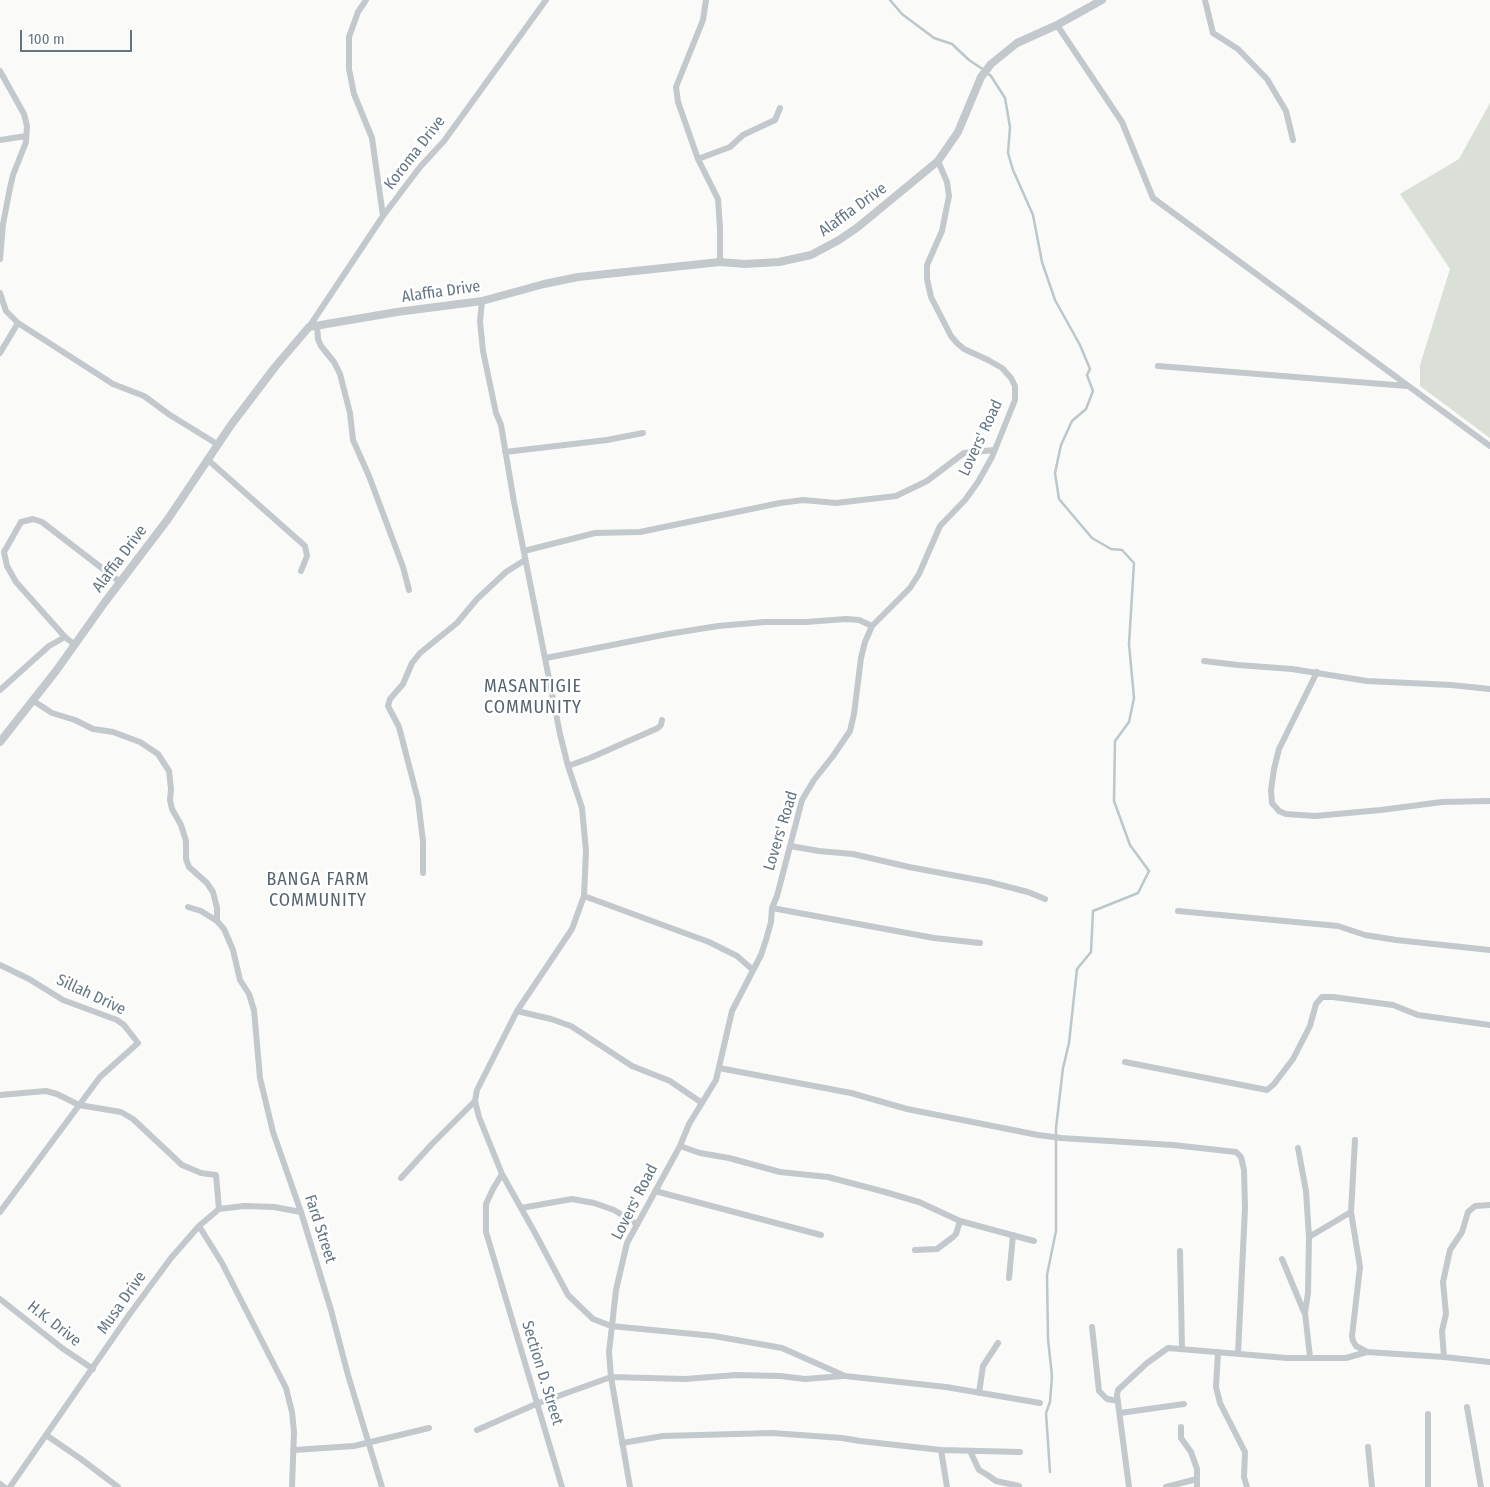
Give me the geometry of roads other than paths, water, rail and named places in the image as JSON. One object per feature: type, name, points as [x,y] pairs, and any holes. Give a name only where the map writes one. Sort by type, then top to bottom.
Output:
[{"type":"street","points":[[366,0],[358,12],[348,37],[349,69],[354,94],[372,138],[383,216]]},
{"type":"street","name":"Koroma Drive","points":[[313,326],[383,216],[420,167],[444,141],[546,0]]},
{"type":"street","points":[[706,0],[703,20],[676,86],[678,102],[698,159],[718,199],[720,262]]},
{"type":"street","points":[[1102,0],[1057,25],[1122,122],[1153,198],[1490,446]]},
{"type":"street","points":[[1205,0],[1213,33],[1235,46],[1267,79],[1286,111],[1293,140]]},
{"type":"street","name":"Alaffia Drive","points":[[0,742],[75,645],[168,519],[207,459],[275,367],[313,326],[397,312],[482,301],[578,277],[720,262],[745,264],[779,262],[811,255],[858,227],[938,161],[958,132],[981,77],[992,64],[1017,44],[1057,25]]},
{"type":"street","points":[[0,71],[24,114],[27,126],[26,142],[12,175],[3,224],[0,260]]},
{"type":"street","points":[[698,159],[730,147],[744,135],[774,120],[780,108]]},
{"type":"street","points":[[0,140],[26,136]]},
{"type":"street","name":"Lovers' Road","points":[[630,1487],[611,1376],[609,1352],[616,1290],[627,1243],[680,1146],[689,1124],[716,1080],[732,1011],[766,940],[771,922],[772,908],[806,791],[850,731],[861,658],[872,626],[910,588],[919,574],[940,526],[965,500],[978,482],[986,468],[1015,400],[1015,386],[1011,378],[1002,368],[964,349],[957,343],[951,336],[931,297],[927,279],[928,265],[942,231],[949,196],[947,182],[938,161]]},
{"type":"street","points":[[0,293],[6,311],[18,323],[113,384],[144,396],[170,415],[218,444]]},
{"type":"street","points":[[482,301],[480,322],[483,351],[496,413],[501,425],[524,551],[568,766],[582,808],[586,851],[584,896],[572,929],[517,1011],[477,1090],[475,1102],[479,1117],[502,1174],[536,1232],[568,1295],[593,1319],[611,1326],[714,1336],[782,1348],[844,1376]]},
{"type":"street","points":[[0,353],[18,323]]},
{"type":"street","points":[[313,326],[321,346],[334,362],[340,374],[350,413],[353,440],[403,567],[409,590]]},
{"type":"street","points":[[1158,366],[1409,386]]},
{"type":"street","points":[[505,452],[607,440],[643,433]]},
{"type":"street","points":[[524,551],[595,533],[640,532],[780,503],[803,500],[836,503],[896,496],[927,481],[961,455],[994,450]]},
{"type":"street","points":[[207,459],[305,546],[307,556],[301,571]]},
{"type":"street","points":[[75,645],[65,637],[16,582],[8,566],[4,552],[21,522],[33,519],[42,522],[120,582]]},
{"type":"street","points":[[423,873],[423,842],[418,800],[401,733],[388,706],[390,699],[403,684],[412,664],[420,653],[458,622],[477,600],[506,572],[526,560]]},
{"type":"street","points":[[546,658],[718,626],[846,619],[859,620],[872,626]]},
{"type":"street","points":[[0,690],[49,646],[65,637]]},
{"type":"street","points":[[1204,661],[1317,672],[1366,681],[1490,689]]},
{"type":"street","points":[[1317,672],[1279,749],[1271,790],[1272,803],[1279,811],[1286,814],[1315,816],[1442,802],[1490,800]]},
{"type":"street","points":[[32,700],[52,713],[75,720],[93,729],[113,732],[140,742],[158,754],[168,771],[171,789],[170,800],[186,841],[186,859],[189,867],[207,883],[213,892],[217,921]]},
{"type":"street","points":[[568,766],[658,728],[662,720]]},
{"type":"street","points":[[790,846],[853,854],[989,882],[1028,892],[1046,899]]},
{"type":"street","points":[[584,896],[709,942],[737,956],[753,970]]},
{"type":"street","points":[[188,907],[200,911],[217,921]]},
{"type":"street","points":[[772,908],[934,938],[980,943]]},
{"type":"street","points":[[1178,911],[1338,926],[1357,934],[1490,950]]},
{"type":"street","name":"Fard Street","points":[[217,921],[224,930],[233,950],[240,980],[249,994],[254,1010],[264,1101],[275,1140],[332,1310],[348,1375],[382,1487]]},
{"type":"street","name":"Sillah Drive","points":[[0,965],[29,979],[63,1000],[117,1020],[138,1043],[100,1077],[79,1104]]},
{"type":"street","points":[[1125,1062],[1267,1090],[1274,1084],[1293,1059],[1307,1034],[1316,1004],[1322,997],[1393,1005],[1418,1015],[1490,1025]]},
{"type":"street","points":[[517,1011],[551,1018],[571,1026],[632,1066],[670,1081],[702,1103]]},
{"type":"street","points":[[719,1068],[851,1093],[907,1109],[1038,1135],[1173,1145],[1236,1152],[1241,1157],[1244,1170],[1245,1208],[1238,1354]]},
{"type":"street","points":[[0,1095],[46,1092],[57,1094],[79,1104],[121,1112],[133,1119],[182,1165],[216,1175],[219,1209],[244,1206],[274,1207],[300,1212]]},
{"type":"street","points":[[402,1178],[432,1144],[475,1102]]},
{"type":"street","points":[[0,1212],[79,1104]]},
{"type":"street","points":[[1355,1140],[1351,1212],[1360,1267],[1352,1336],[1356,1346],[1367,1352]]},
{"type":"street","points":[[680,1146],[700,1153],[729,1158],[780,1172],[828,1177],[885,1192],[919,1202],[960,1221],[1034,1241]]},
{"type":"street","points":[[1298,1148],[1306,1191],[1309,1237],[1308,1293],[1305,1313],[1310,1357]]},
{"type":"street","name":"Section D. Street","points":[[502,1174],[486,1204],[486,1232],[562,1487]]},
{"type":"street","points":[[655,1191],[821,1234]]},
{"type":"street","points":[[521,1208],[572,1199],[601,1205],[614,1210],[637,1224]]},
{"type":"street","points":[[1444,1357],[1442,1331],[1446,1314],[1443,1282],[1450,1250],[1462,1232],[1468,1212],[1474,1206],[1490,1205]]},
{"type":"street","name":"Musa Drive","points":[[10,1487],[161,1271],[199,1226],[219,1209]]},
{"type":"street","points":[[1309,1237],[1351,1212]]},
{"type":"street","points":[[915,1250],[937,1249],[956,1234],[960,1221]]},
{"type":"street","points":[[199,1226],[222,1263],[286,1388],[292,1412],[294,1432],[292,1487]]},
{"type":"street","points":[[1009,1278],[1013,1235]]},
{"type":"street","points":[[1180,1251],[1182,1348]]},
{"type":"street","points":[[1282,1259],[1305,1313]]},
{"type":"street","name":"H.K. Drive","points":[[0,1299],[62,1348],[93,1369]]},
{"type":"street","points":[[1092,1327],[1098,1391],[1107,1399],[1118,1401]]},
{"type":"street","points":[[979,1393],[984,1366],[998,1343]]},
{"type":"street","points":[[1129,1487],[1118,1390],[1147,1363],[1168,1348],[1287,1358],[1346,1358],[1367,1352],[1490,1362]]},
{"type":"street","points":[[1218,1352],[1216,1387],[1220,1403],[1245,1452],[1244,1478],[1247,1487]]},
{"type":"street","points":[[477,1430],[536,1404],[611,1376],[685,1379],[736,1375],[780,1376],[805,1379],[844,1376],[946,1387],[1040,1403]]},
{"type":"street","points":[[1120,1413],[1184,1404]]},
{"type":"street","points":[[1467,1407],[1481,1487]]},
{"type":"street","points":[[1428,1414],[1428,1487]]},
{"type":"street","points":[[1181,1427],[1181,1438],[1191,1452],[1197,1469],[1197,1487]]},
{"type":"street","points":[[294,1450],[340,1448],[429,1428]]},
{"type":"street","points":[[622,1443],[663,1436],[772,1433],[842,1438],[860,1442],[942,1450],[1020,1452]]},
{"type":"street","points":[[46,1435],[82,1458],[118,1487]]},
{"type":"street","points":[[1368,1447],[1372,1487]]},
{"type":"street","points":[[942,1450],[947,1487]]},
{"type":"street","points":[[970,1451],[979,1470],[996,1481],[1019,1486]]},
{"type":"street","points":[[1166,1487],[1196,1479]]},
{"type":"street","points":[[0,1484],[4,1487]]},
{"type":"waterway","points":[[890,0],[902,14],[934,38],[952,44],[969,60],[984,70],[991,76],[1005,98],[1010,127],[1008,153],[1013,170],[1033,215],[1042,262],[1055,300],[1080,345],[1090,369],[1087,375],[1093,391],[1086,409],[1072,421],[1061,445],[1055,473],[1059,499],[1092,538],[1111,549],[1122,550],[1134,563],[1129,644],[1134,698],[1129,722],[1115,741],[1114,801],[1130,845],[1149,871],[1138,893],[1093,911],[1091,952],[1077,969],[1069,1043],[1063,1068],[1056,1128],[1056,1231],[1047,1275],[1048,1339],[1052,1376],[1050,1402],[1046,1413],[1050,1472]]},
{"type":"district","name":"MASANTIGIE COMMUNITY","points":[[533,698]]},
{"type":"district","name":"BANGA FARM COMMUNITY","points":[[318,890]]}]
